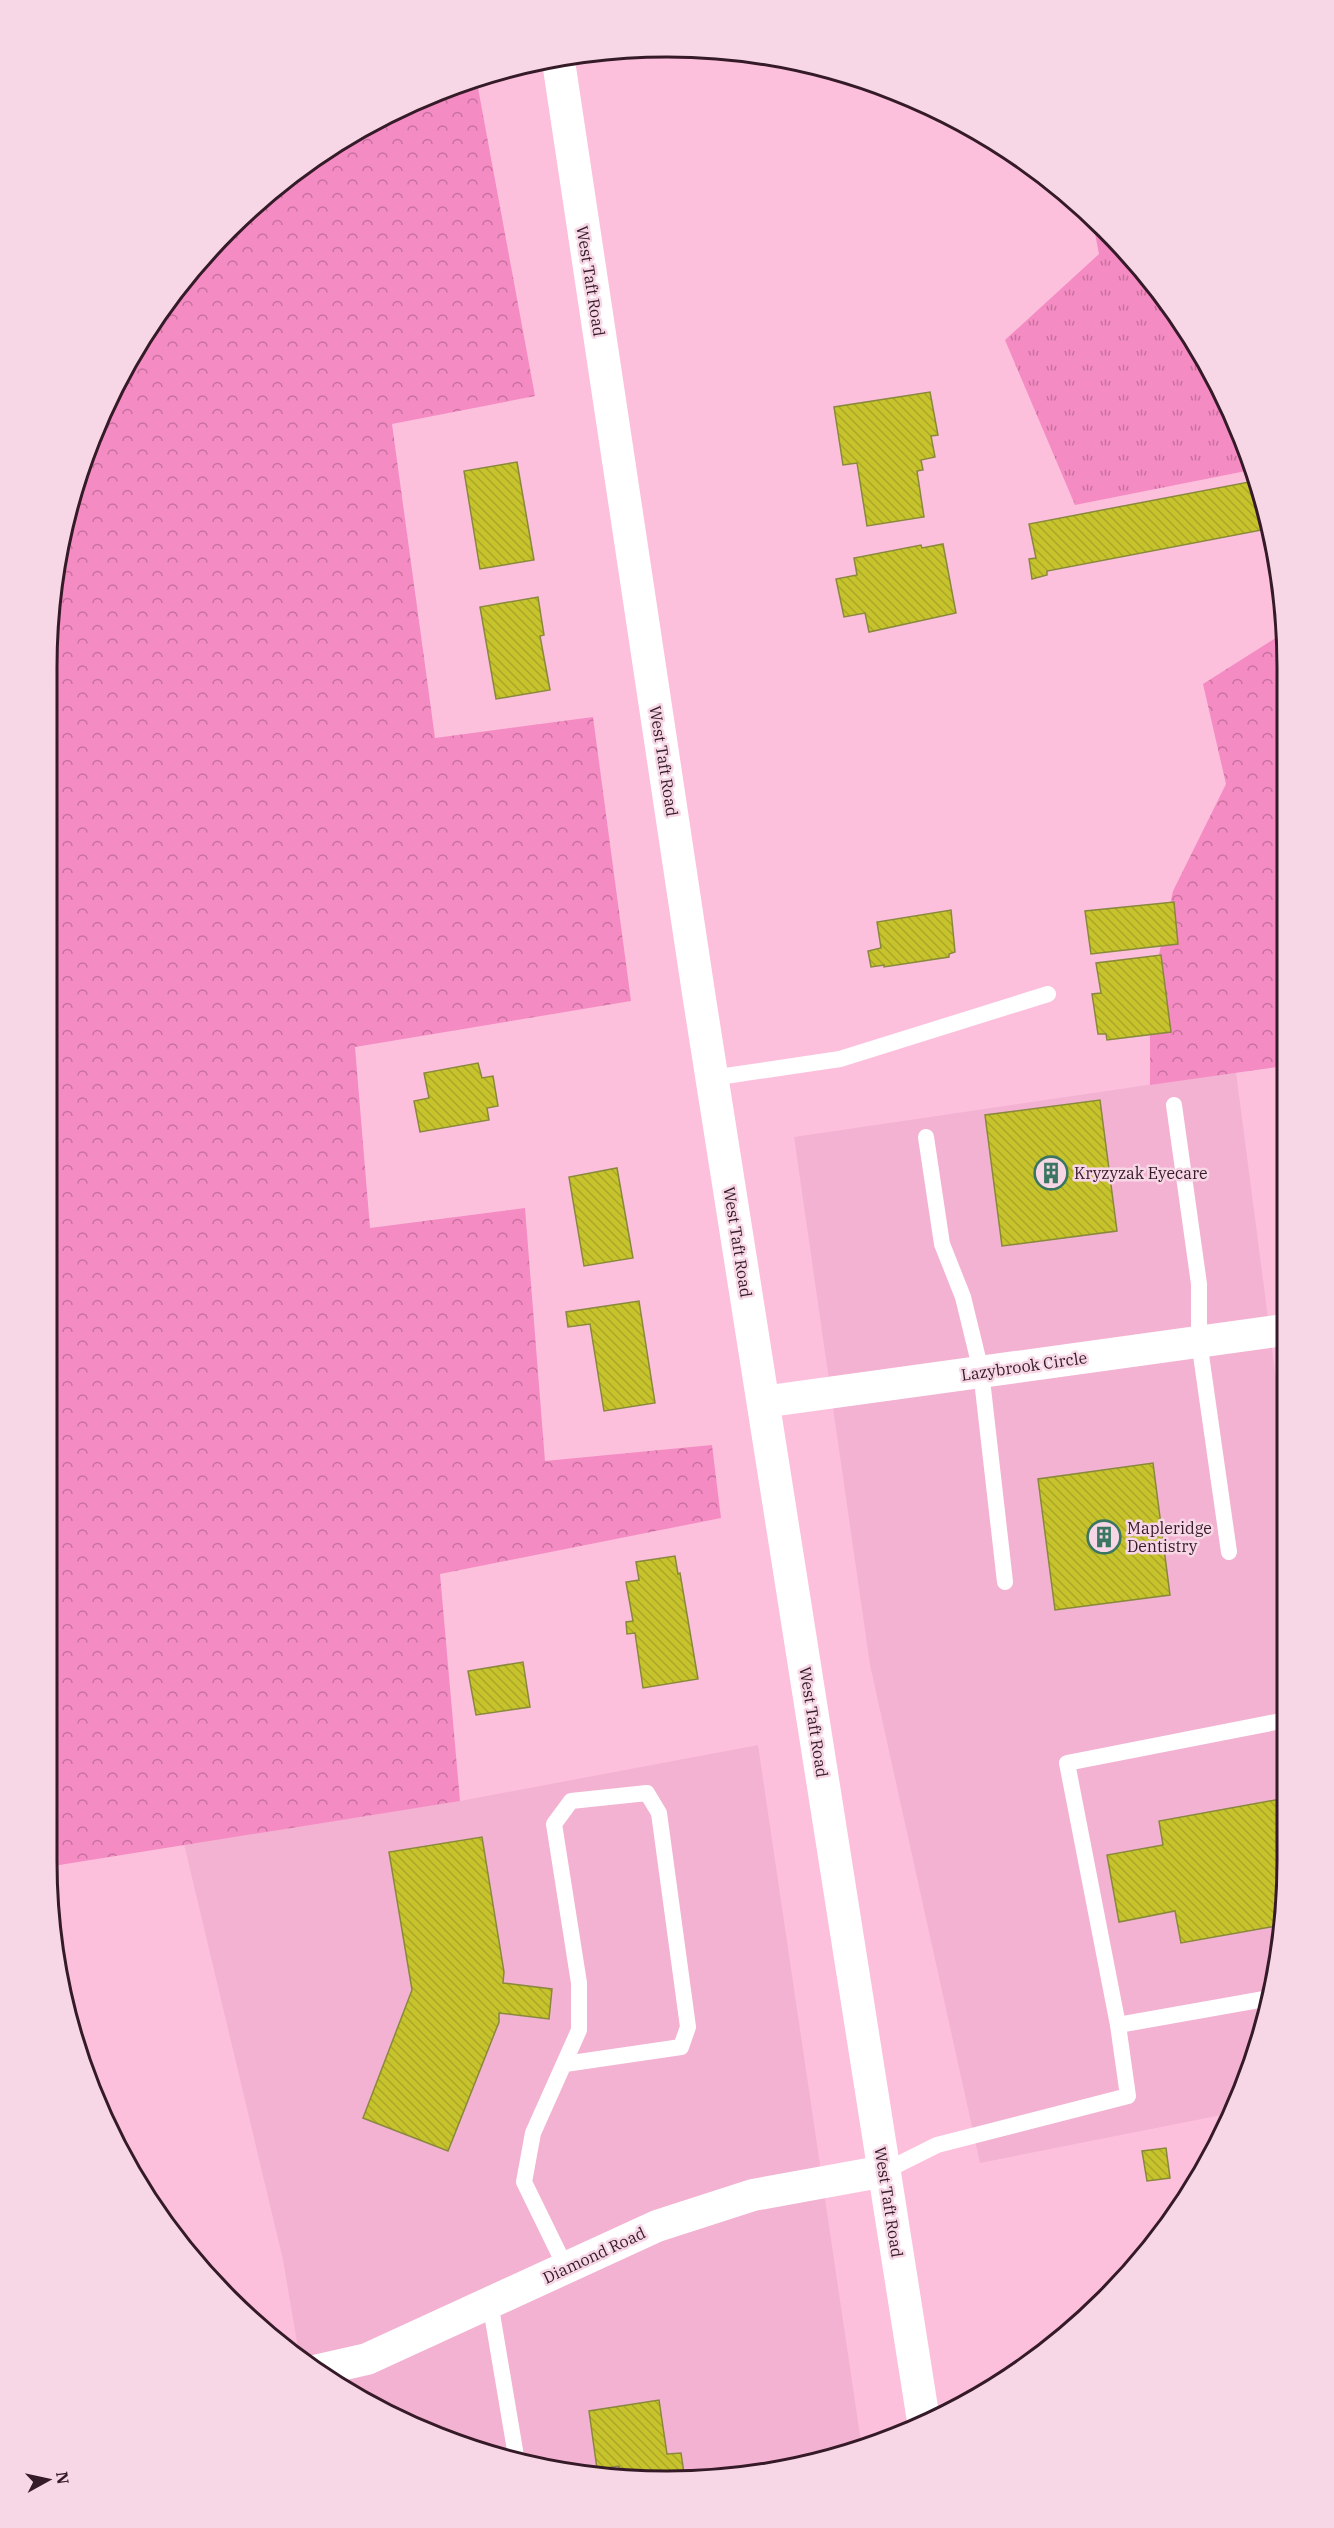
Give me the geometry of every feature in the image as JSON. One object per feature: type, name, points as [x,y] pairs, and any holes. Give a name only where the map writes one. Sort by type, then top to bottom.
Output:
[{"type":"main road","name":"West Taft Road","points":[[559,67],[712,1078],[923,2415]]},
{"type":"street","name":"Lazybrook Circle","points":[[764,1402],[1277,1331]]},
{"type":"street","name":"Diamond Road","points":[[328,2368],[367,2358],[657,2226],[753,2195],[885,2171]]},
{"type":"lane","points":[[712,1078],[840,1059],[1048,994]]},
{"type":"lane","points":[[1174,1105],[1199,1284],[1199,1341],[1229,1552]]},
{"type":"lane","points":[[926,1137],[942,1244],[963,1297],[981,1371],[1005,1582]]},
{"type":"lane","points":[[885,2171],[937,2145],[1128,2096],[1118,2025],[1067,1763],[1277,1722]]},
{"type":"lane","points":[[565,2064],[681,2047],[688,2027],[659,1813],[647,1793],[571,1801],[554,1824],[579,1983],[579,2030],[533,2133],[524,2182],[566,2268]]},
{"type":"lane","points":[[1118,2025],[1260,2000]]},
{"type":"lane","points":[[490,2302],[515,2451]]},
{"type":"shaded area","points":[[1236,1072],[1277,1387],[1277,1861],[1272,1941],[1265,1980],[1245,2057],[1221,2115],[980,2163],[870,1665],[794,1137]]},
{"type":"shaded area","points":[[758,1745],[861,2440],[786,2459],[707,2470],[627,2470],[587,2466],[509,2450],[434,2425],[362,2389],[298,2346],[283,2260],[184,1844],[460,1801]]},
{"type":"green space","points":[[478,87],[535,396],[392,424],[435,738],[593,717],[631,1001],[355,1047],[370,1228],[525,1208],[545,1461],[712,1445],[721,1518],[440,1574],[460,1801],[57,1865],[57,667],[62,587],[78,509],[89,471],[120,397],[160,328],[183,296],[208,265],[265,208],[328,160],[397,120]]},
{"type":"green space","points":[[1095,233],[1126,265],[1174,328],[1214,397],[1245,471],[1075,505],[1005,340],[1099,254]]},
{"type":"green space","points":[[1276,638],[1277,1067],[1150,1085],[1150,995],[1173,891],[1226,784],[1203,684]]},
{"type":"building","points":[[930,392],[938,435],[931,436],[935,457],[921,460],[923,470],[917,471],[924,517],[867,526],[857,463],[843,465],[834,407]]},
{"type":"building","points":[[517,462],[534,560],[480,569],[464,471]]},
{"type":"building","points":[[1248,482],[1261,530],[1047,571],[1047,575],[1032,579],[1029,559],[1036,558],[1029,524]]},
{"type":"building","points":[[943,544],[956,613],[869,632],[865,613],[844,617],[836,579],[857,575],[854,558],[921,545],[922,548]]},
{"type":"building","points":[[538,597],[544,635],[540,636],[550,690],[496,699],[480,607]]},
{"type":"building","points":[[1174,902],[1178,944],[1091,954],[1085,911]]},
{"type":"building","points":[[951,910],[955,952],[949,954],[949,957],[871,967],[868,951],[881,948],[877,922]]},
{"type":"building","points":[[1161,955],[1171,1032],[1107,1040],[1106,1034],[1098,1034],[1092,994],[1101,993],[1096,963]]},
{"type":"building","points":[[478,1063],[482,1078],[493,1076],[498,1106],[487,1108],[489,1120],[420,1132],[414,1101],[429,1098],[424,1073]]},
{"type":"building","name":"Kryzyzak Eyecare","points":[[1100,1100],[1117,1231],[1002,1246],[985,1115]]},
{"type":"building","points":[[617,1168],[633,1258],[584,1266],[569,1177]]},
{"type":"building","points":[[639,1301],[655,1403],[604,1411],[590,1324],[568,1327],[566,1312]]},
{"type":"building","name":"Mapleridge Dentistry","points":[[1153,1463],[1170,1595],[1055,1610],[1038,1479]]},
{"type":"building","points":[[675,1556],[698,1679],[643,1688],[635,1633],[627,1634],[626,1622],[633,1621],[626,1582],[639,1580],[636,1562]]},
{"type":"building","points":[[523,1662],[530,1707],[476,1715],[468,1671]]},
{"type":"building","points":[[1277,1800],[1276,1901],[1273,1927],[1181,1943],[1175,1911],[1119,1922],[1107,1855],[1163,1845],[1159,1821]]},
{"type":"building","points":[[482,1837],[504,1972],[503,1983],[552,1989],[549,2019],[499,2013],[499,2022],[448,2151],[363,2118],[412,1990],[389,1852]]},
{"type":"building","points":[[1166,2148],[1170,2178],[1147,2181],[1142,2151]]},
{"type":"building","points":[[659,2400],[667,2454],[681,2453],[684,2471],[627,2470],[619,2469],[619,2466],[597,2467],[589,2411]]},
{"type":"place","name":"Kryzyzak Eyecare","points":[[1051,1173]]},
{"type":"place","name":"Mapleridge Dentistry","points":[[1104,1537]]}]
